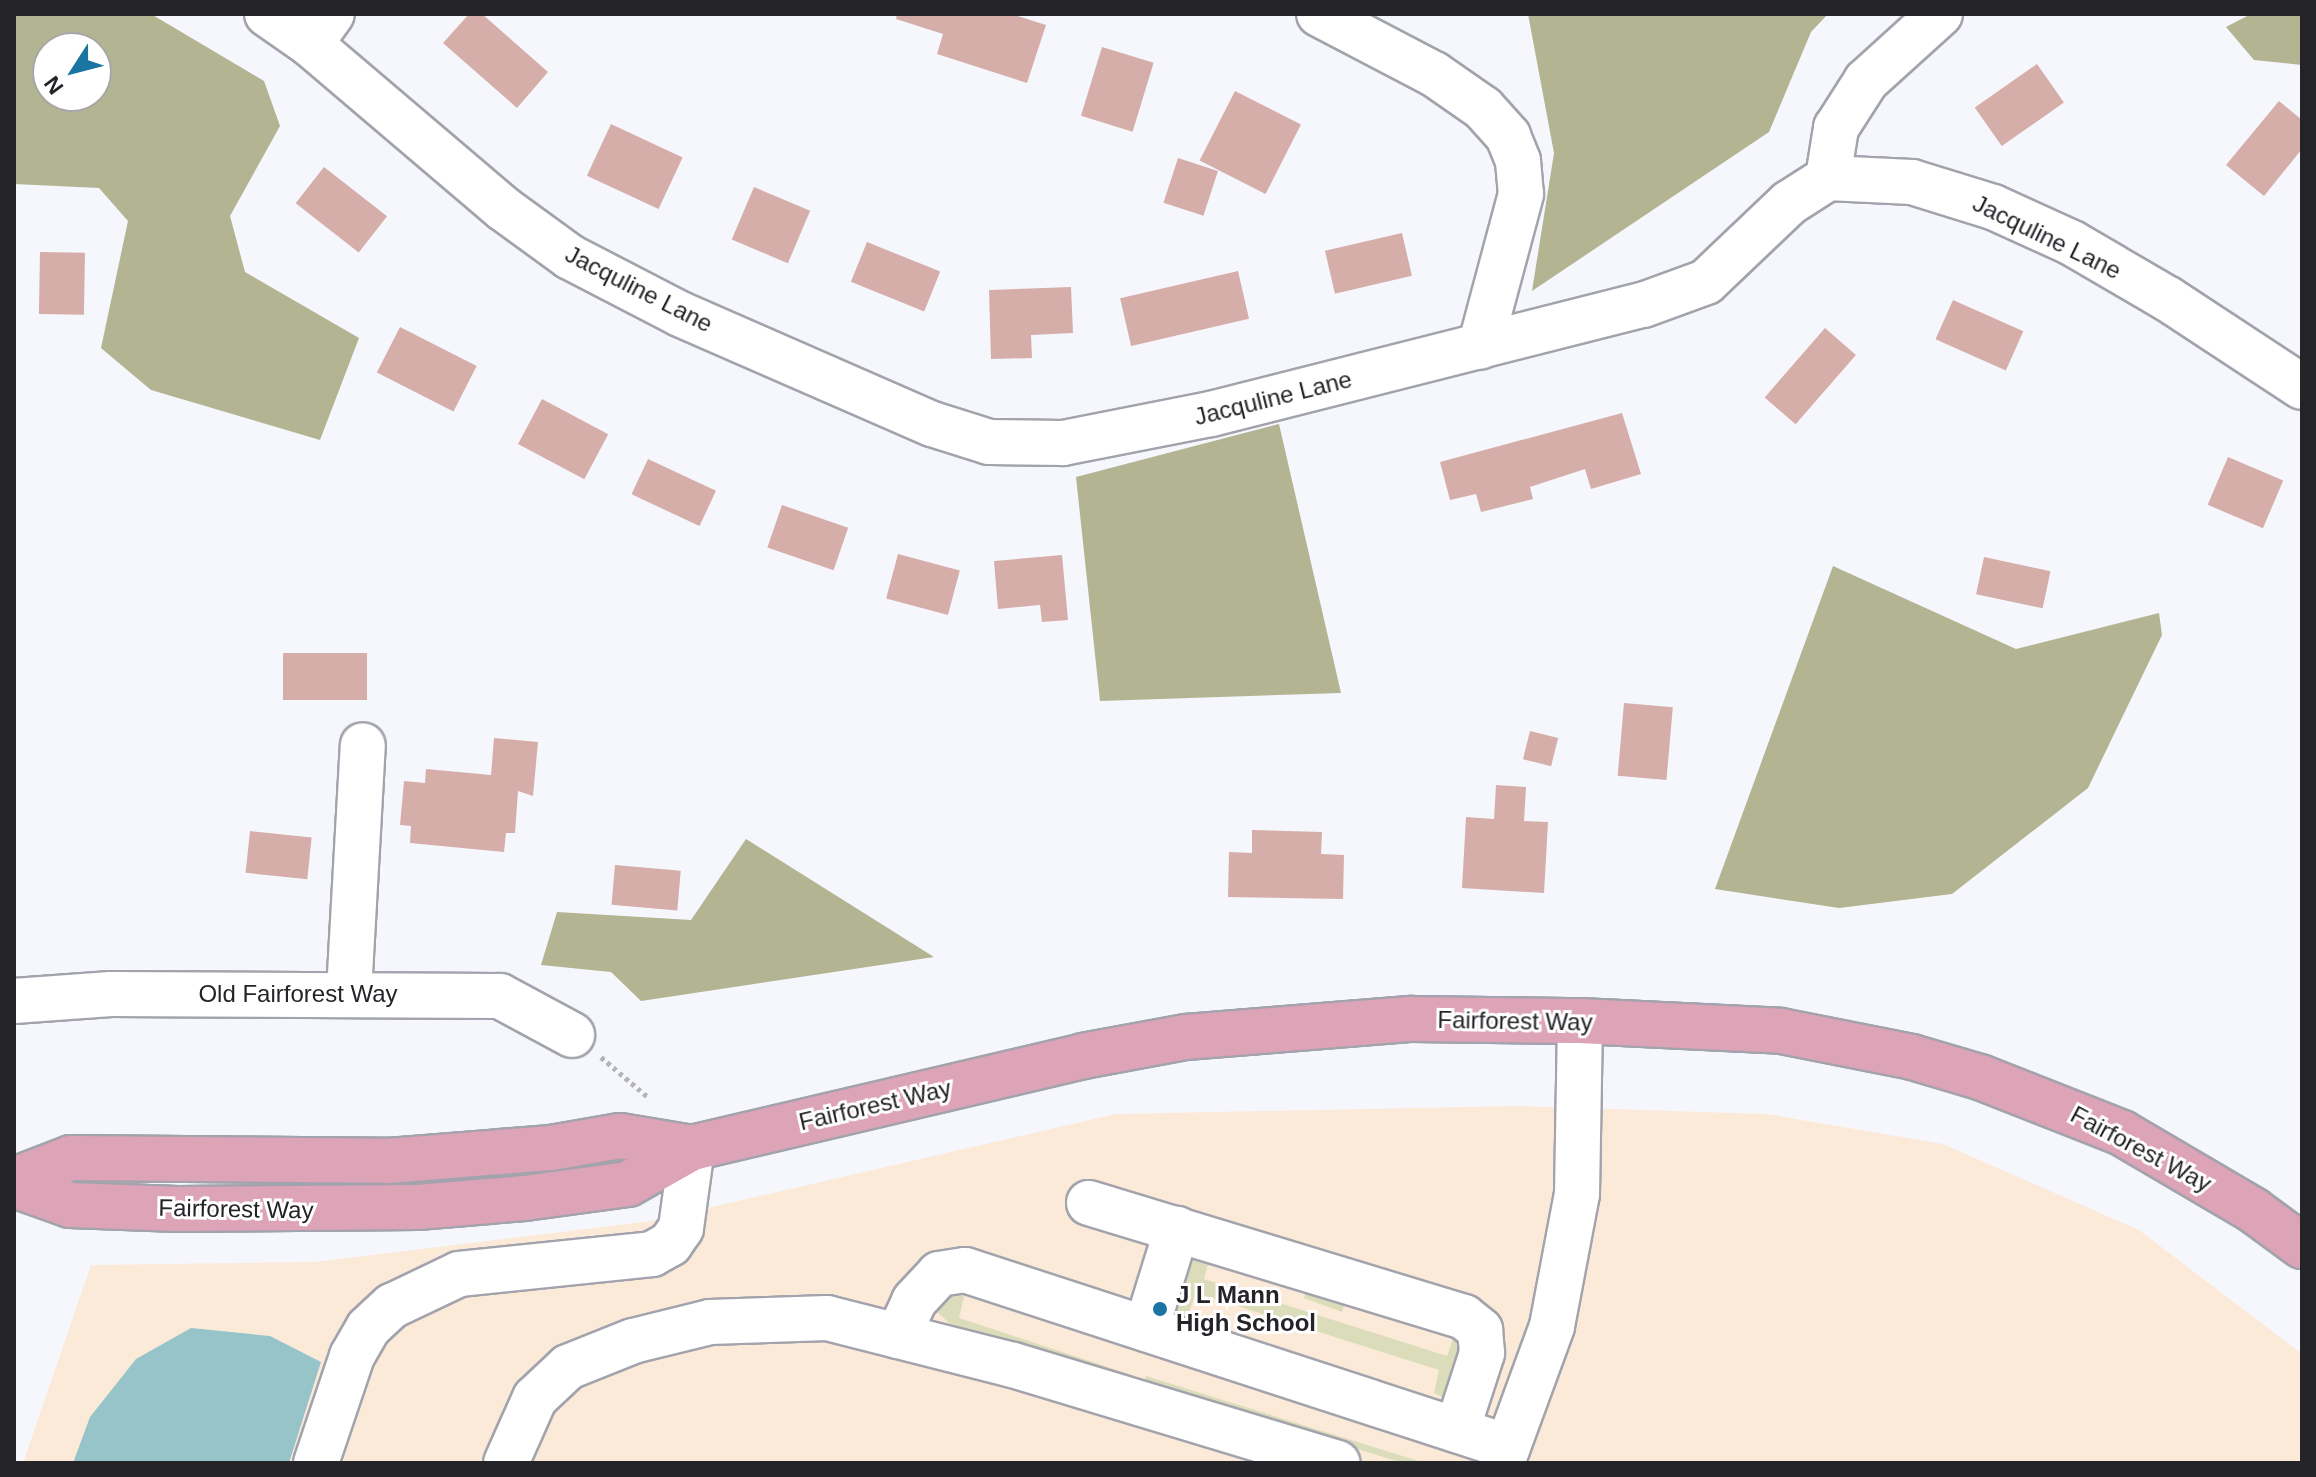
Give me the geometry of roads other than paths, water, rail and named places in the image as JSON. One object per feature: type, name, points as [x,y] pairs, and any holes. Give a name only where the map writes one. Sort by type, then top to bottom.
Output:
[{"type":"main road","name":"Fairforest Way","points":[[14,1183],[71,1158],[388,1161],[551,1148],[620,1136],[692,1148],[1083,1056],[1186,1037],[1412,1019],[1580,1021],[1781,1031],[1912,1057],[1980,1077],[2122,1133],[2302,1246]]},
{"type":"street","name":"Jacquline Lane","points":[[267,14],[321,29],[504,209],[570,257],[680,314],[932,424],[989,442],[1095,438],[1643,305],[1706,282],[1789,203],[1828,178],[1912,182],[1993,207],[2072,243],[2168,299],[2302,387]]},
{"type":"street","points":[[1319,14],[1434,74],[1483,108],[1508,136],[1518,161],[1521,194],[1480,347]]},
{"type":"street","points":[[1828,178],[1836,128],[1866,81],[1940,14]]},
{"type":"street","points":[[349,992],[363,745]]},
{"type":"street","name":"Old Fairforest Way","points":[[14,1001],[111,994],[349,992],[500,996],[572,1035]]},
{"type":"street","points":[[898,1336],[914,1301],[939,1274],[965,1270],[1457,1430],[1505,1455],[1552,1326],[1577,1194],[1580,1021]]},
{"type":"street","points":[[316,1463],[352,1356],[368,1328],[392,1306],[459,1274],[652,1254],[670,1244],[681,1228],[692,1148]]},
{"type":"street","points":[[1089,1203],[1464,1317],[1480,1330],[1482,1353],[1457,1430]]},
{"type":"street","points":[[1146,1329],[1177,1229]]},
{"type":"street","points":[[506,1463],[535,1398],[568,1367],[633,1341],[710,1322],[827,1318],[1338,1463]]},
{"type":"water","points":[[191,1328],[270,1336],[321,1362],[289,1463],[73,1463],[90,1417],[136,1359]]},
{"type":"place","name":"J L Mann High School","points":[[1160,1309]]}]
